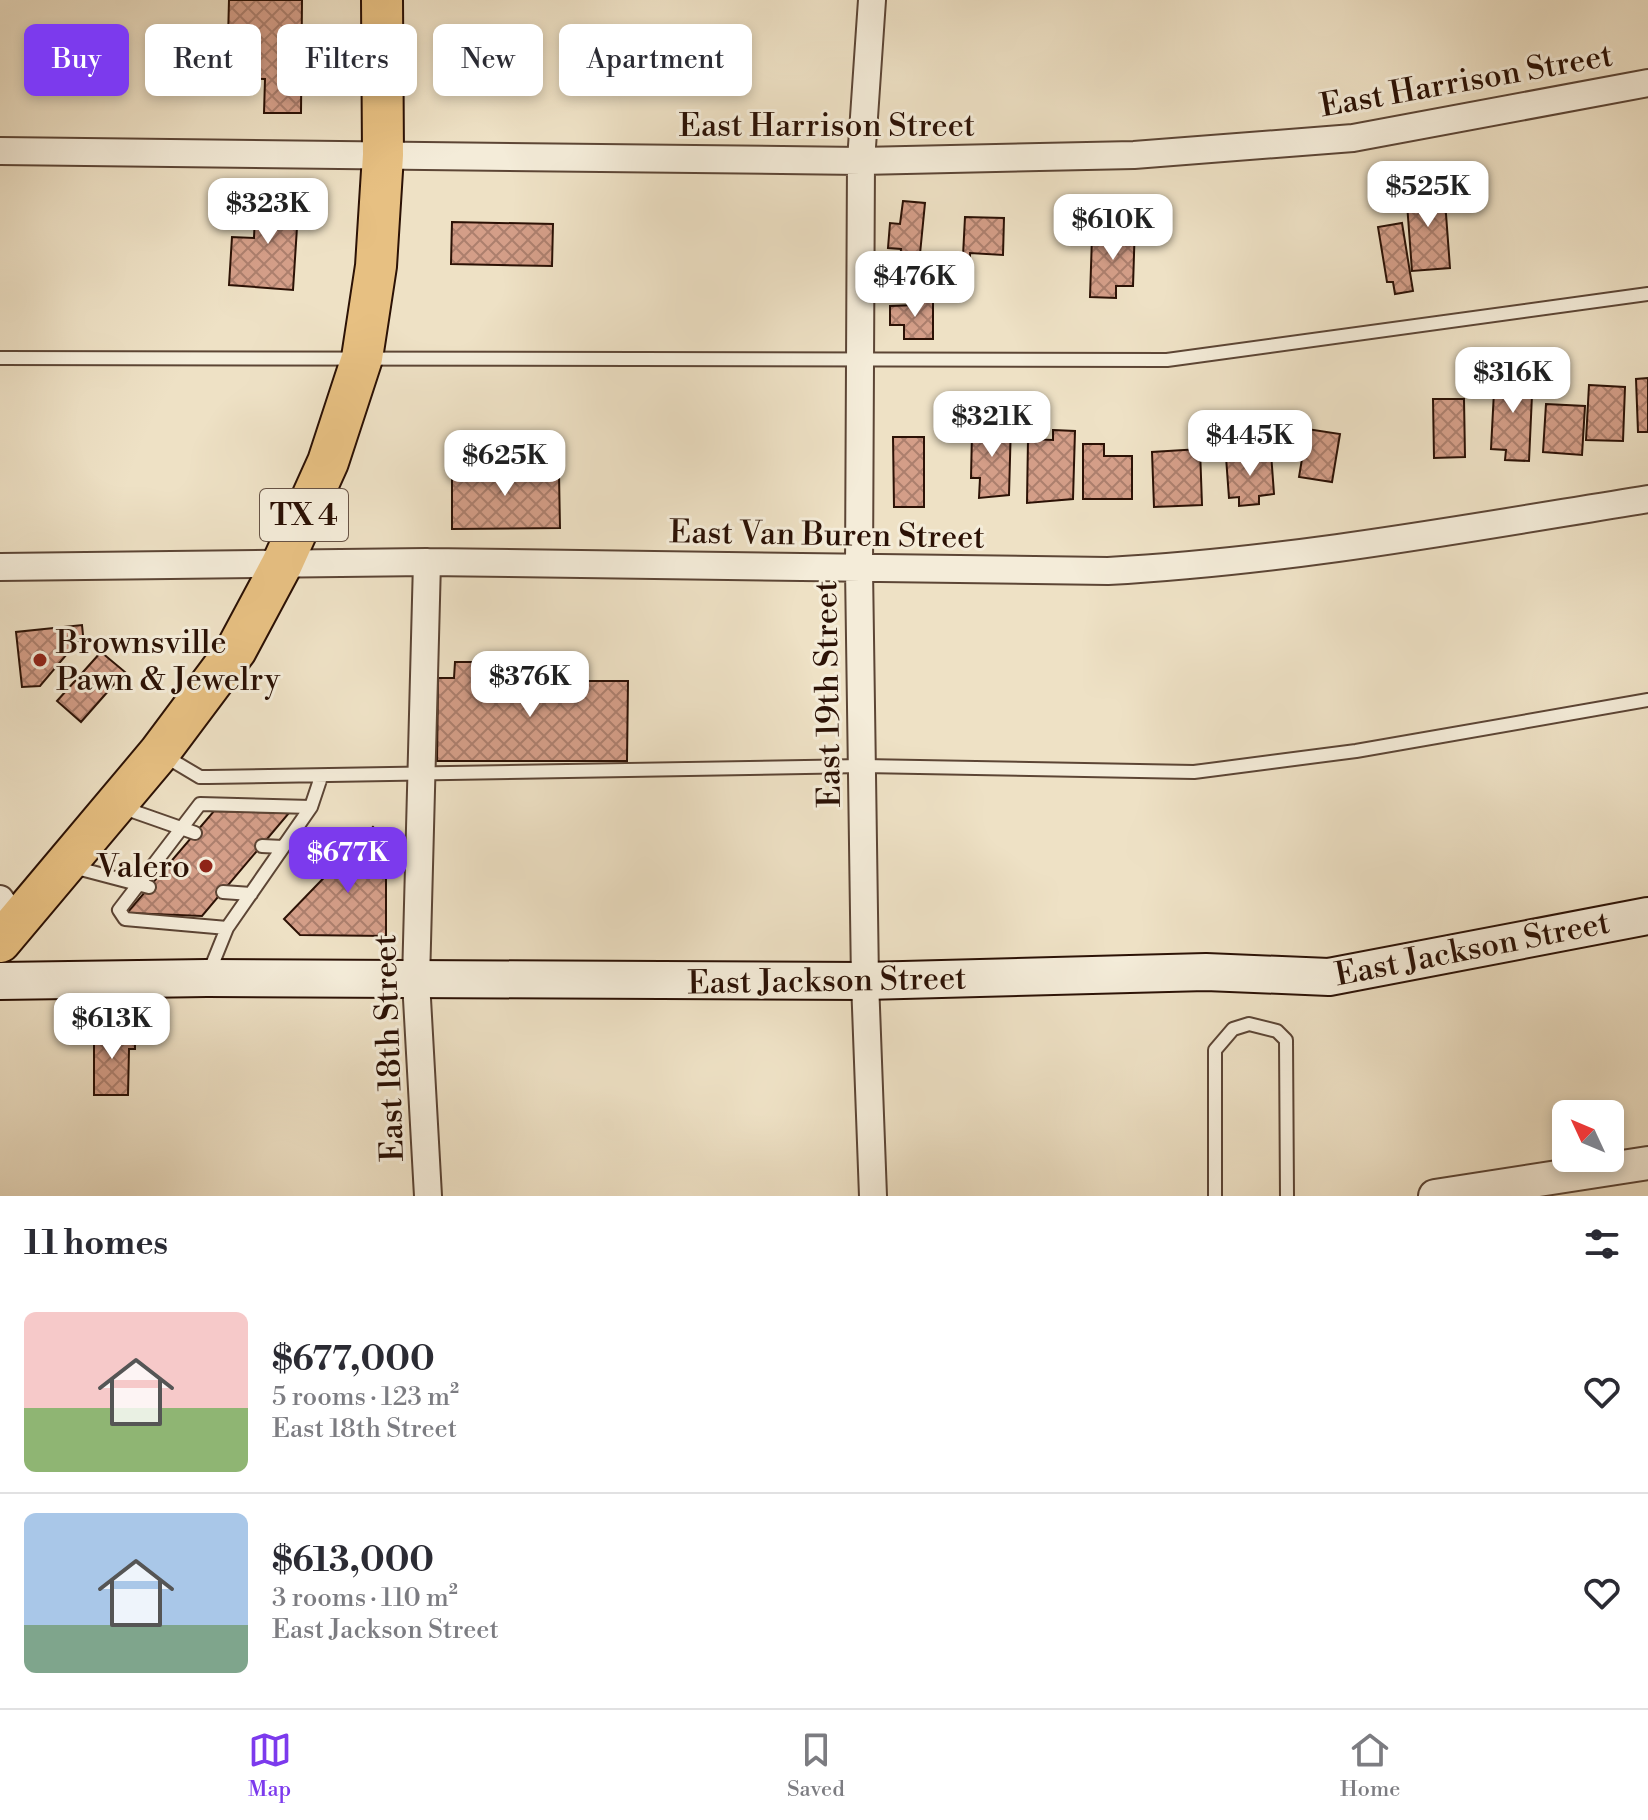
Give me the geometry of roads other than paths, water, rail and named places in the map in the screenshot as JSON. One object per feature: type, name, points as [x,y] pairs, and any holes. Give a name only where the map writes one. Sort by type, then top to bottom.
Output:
[{"type":"main road","name":"TX 4","points":[[6,921],[66,865],[159,753],[236,650],[282,564],[328,462],[362,358],[376,266],[383,155],[382,0]]},
{"type":"main road","name":"East Jackson Street","points":[[0,981],[207,978],[865,981],[1206,972],[1329,977],[1648,916]]},
{"type":"street","name":"East 19th Street","points":[[872,0],[861,161],[859,569],[865,981],[873,1196]]},
{"type":"street","name":"East Harrison Street","points":[[0,151],[861,161],[1134,155],[1353,138],[1648,83]]},
{"type":"street","name":"East Van Buren Street","points":[[0,567],[427,562],[1108,571],[1206,566],[1371,544],[1648,499]]},
{"type":"street","name":"East 18th Street","points":[[427,562],[416,981],[428,1196]]},
{"type":"street","points":[[1435,1196],[1648,1163]]},
{"type":"lane","points":[[0,358],[862,357],[1167,360],[1648,294]]},
{"type":"lane","points":[[159,753],[200,777],[863,766],[1194,772],[1356,751],[1648,700]]},
{"type":"lane","points":[[207,978],[227,928],[311,807],[321,777]]},
{"type":"lane","points":[[227,928],[125,919],[119,910],[134,885],[200,804],[311,807]]},
{"type":"lane","points":[[114,805],[195,833]]},
{"type":"lane","points":[[262,846],[283,847]]},
{"type":"lane","points":[[66,865],[149,887]]},
{"type":"lane","points":[[223,892],[251,894]]},
{"type":"lane","points":[[1215,1196],[1215,1050],[1233,1029],[1249,1024],[1277,1031],[1286,1040],[1287,1196]]},
{"type":"place","name":"Brownsville Pawn & Jewelry","points":[[40,660]]},
{"type":"place","name":"Valero","points":[[206,866]]}]
